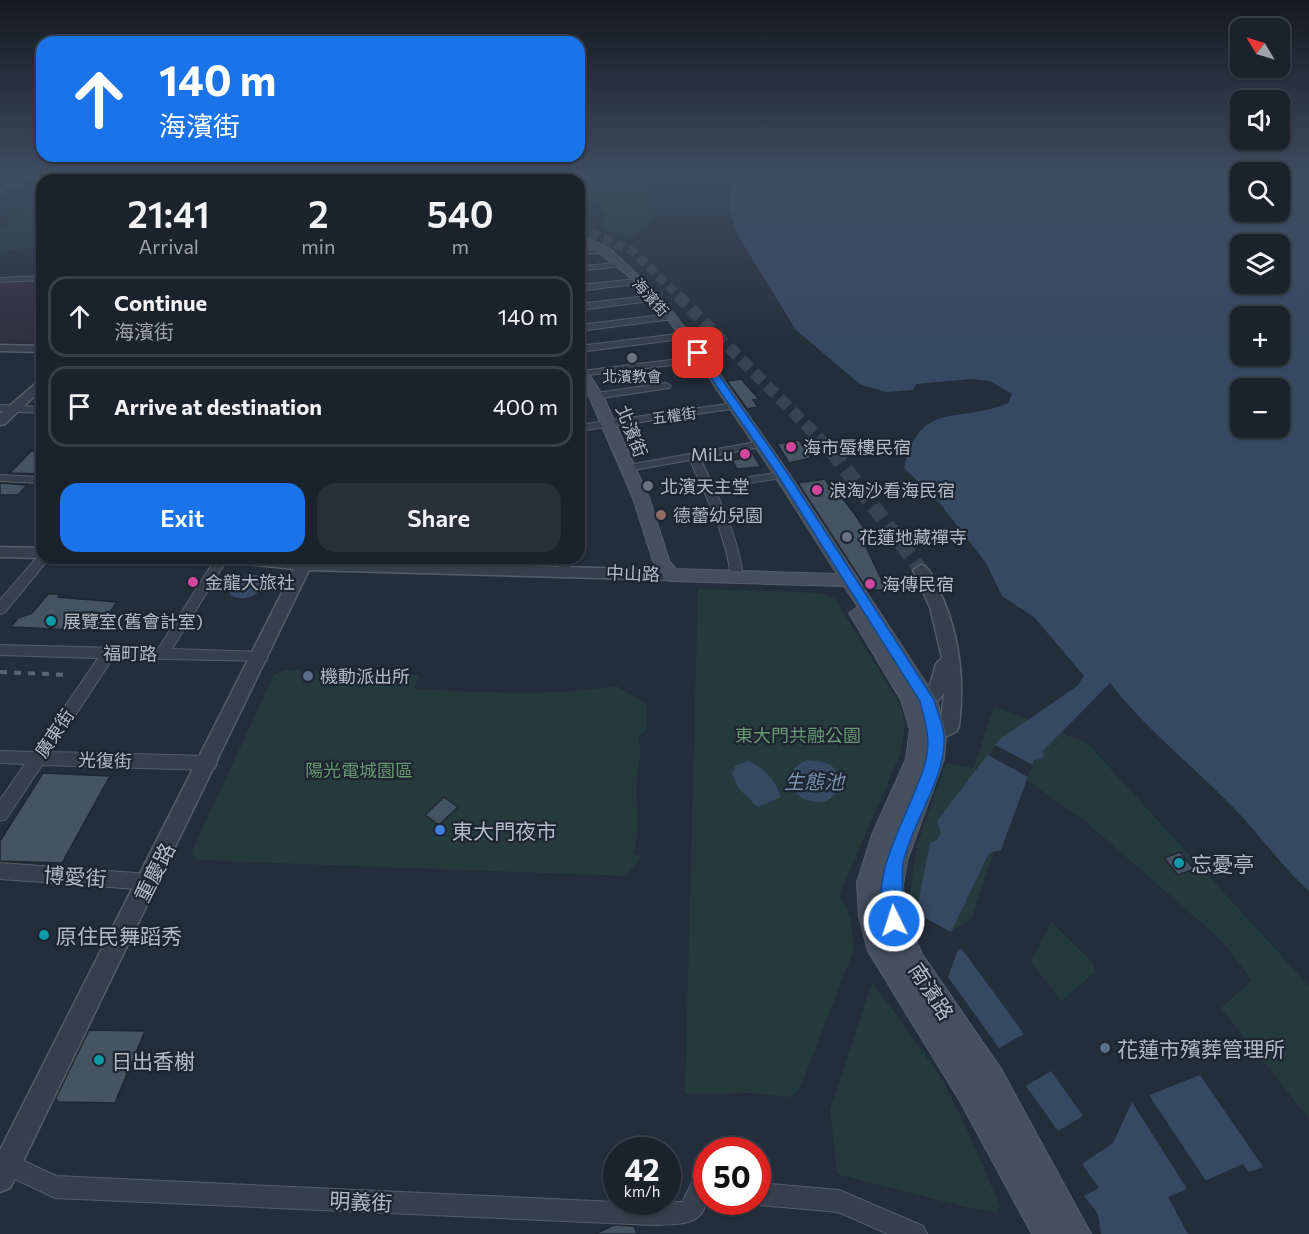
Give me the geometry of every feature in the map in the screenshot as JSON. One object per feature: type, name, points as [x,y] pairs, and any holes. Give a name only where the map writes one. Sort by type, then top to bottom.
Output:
[{"type":"main road","name":"海濱街","points":[[585,240],[605,250],[656,298],[703,359],[782,474],[920,696]]},
{"type":"main road","name":"北濱街","points":[[585,379],[610,424],[628,468],[626,469],[641,498],[661,561],[671,575]]},
{"type":"main road","name":"中山路","points":[[671,575],[850,580]]},
{"type":"main road","name":"海濱街","points":[[850,580],[852,601],[920,696]]},
{"type":"main road","name":"南濱路","points":[[920,696],[936,734],[934,759],[895,861],[891,885],[894,921],[913,963],[991,1079],[1076,1234]]},
{"type":"main road","name":"南濱路","points":[[920,696],[920,729],[916,759],[883,835],[869,882],[871,916],[880,951],[970,1091],[1049,1234]]},
{"type":"street","points":[[585,253],[605,250]]},
{"type":"street","points":[[585,268],[620,264]]},
{"type":"street","points":[[0,280],[36,278]]},
{"type":"street","points":[[585,287],[638,280]]},
{"type":"street","points":[[585,306],[656,298]]},
{"type":"street","points":[[585,327],[670,317]]},
{"type":"street","points":[[585,348],[686,336]]},
{"type":"street","points":[[0,348],[36,349]]},
{"type":"street","points":[[585,371],[703,359]]},
{"type":"street","points":[[596,396],[666,386]]},
{"type":"street","points":[[0,421],[7,409],[36,387]]},
{"type":"street","name":"五權街","points":[[585,427],[734,406]]},
{"type":"street","points":[[7,409],[36,410]]},
{"type":"street","points":[[628,468],[762,444]]},
{"type":"street","points":[[693,455],[722,514],[736,559],[737,577]]},
{"type":"street","points":[[743,481],[782,474]]},
{"type":"street","points":[[0,478],[36,480]]},
{"type":"street","points":[[0,552],[36,553]]},
{"type":"street","points":[[0,609],[38,564]]},
{"type":"street","points":[[162,654],[218,564]]},
{"type":"street","name":"重慶路","points":[[4,1171],[37,1098],[150,882],[261,657],[300,564]]},
{"type":"street","name":"中山路","points":[[499,564],[564,565],[671,575]]},
{"type":"street","points":[[921,570],[935,595],[951,653],[953,707],[950,726],[936,734]]},
{"type":"street","points":[[920,696],[938,690],[945,676],[946,633]]},
{"type":"street","name":"福町路","points":[[0,650],[261,657]]},
{"type":"street","name":"廣東街","points":[[0,814],[109,653]]},
{"type":"street","name":"光復街","points":[[0,757],[209,763]]},
{"type":"street","name":"博愛街","points":[[0,871],[150,882]]},
{"type":"street","name":"明義街","points":[[4,1171],[55,1187],[653,1214],[688,1213],[693,1204]]},
{"type":"street","points":[[771,1195],[839,1201],[915,1234]]},
{"type":"shaded area","points":[[36,281],[36,344],[0,343],[0,282]]},
{"type":"green space","points":[[0,234],[36,234],[36,247],[0,252]]},
{"type":"green space","points":[[614,234],[636,234],[628,240]]},
{"type":"green space","points":[[506,564],[554,564],[554,568]]},
{"type":"green space","name":"東大門共融公園","points":[[698,589],[820,593],[835,599],[895,696],[901,707],[905,727],[900,755],[839,895],[851,918],[854,949],[800,1088],[792,1097],[753,1093],[685,1094]]},
{"type":"green space","name":"陽光電城園區","points":[[285,670],[419,675],[414,689],[541,693],[616,686],[646,704],[647,728],[638,737],[640,750],[637,780],[638,822],[633,854],[641,857],[626,876],[197,860],[191,853],[274,675]]},
{"type":"green space","points":[[994,706],[1087,743],[1309,986],[1309,1119],[1221,1008],[1252,980],[1220,939],[1085,821],[1025,779],[989,865],[972,919],[952,930],[908,907],[917,845],[946,763],[974,768]]},
{"type":"green space","points":[[1051,922],[1093,963],[1095,972],[1061,1001],[1031,962]]},
{"type":"green space","points":[[872,982],[941,1077],[965,1125],[1000,1206],[996,1212],[965,1207],[837,1174],[830,1110]]},
{"type":"water","points":[[737,234],[1309,234],[1309,891],[1237,811],[1152,729],[1110,683],[1042,752],[1044,756],[1034,760],[1001,850],[989,853],[951,932],[916,913],[930,843],[937,840],[941,833],[937,821],[999,740],[1077,686],[1084,676],[1034,617],[1002,596],[986,563],[939,502],[904,468],[911,446],[920,431],[931,422],[1008,403],[1012,394],[990,381],[971,379],[916,384],[913,390],[887,392],[861,385],[796,330]]},
{"type":"water","points":[[247,575],[264,578],[265,584],[259,592],[245,598],[230,595],[228,589],[232,582]]},
{"type":"water","name":"生態池","points":[[807,760],[828,764],[839,776],[838,790],[823,802],[804,799],[791,785],[790,776],[795,768]]},
{"type":"water","name":"生態池","points":[[748,761],[769,775],[781,797],[758,807],[739,789],[732,773],[736,765]]},
{"type":"water","points":[[962,949],[1024,1034],[999,1048],[948,977],[958,950]]},
{"type":"water","points":[[1051,1071],[1083,1116],[1058,1131],[1026,1086]]},
{"type":"water","points":[[1200,1075],[1263,1167],[1249,1172],[1243,1164],[1168,1197],[1188,1234],[1101,1234],[1098,1214],[1084,1196],[1099,1188],[1082,1164],[1113,1143],[1132,1102]]},
{"type":"pier","points":[[995,745],[1033,765],[1028,777],[988,755]]},
{"type":"pier","points":[[1149,1095],[1208,1183],[1189,1191],[1187,1189],[1132,1102]]},
{"type":"building","points":[[741,379],[759,399],[753,400],[758,407],[747,409],[727,381]]},
{"type":"building","points":[[799,440],[811,458],[789,463],[777,444]]},
{"type":"building","points":[[31,451],[36,451],[36,474],[10,473]]},
{"type":"building","points":[[751,451],[761,467],[737,469],[732,460],[739,459],[736,454]]},
{"type":"building","points":[[825,479],[838,499],[842,498],[854,513],[871,539],[863,540],[886,589],[868,591],[798,483]]},
{"type":"building","points":[[0,483],[27,485],[18,495],[0,495]]},
{"type":"building","points":[[48,594],[60,594],[58,597],[117,602],[97,631],[11,627],[18,618],[32,613]]},
{"type":"building","points":[[43,773],[110,776],[62,863],[0,861],[0,841]]},
{"type":"building","points":[[444,797],[458,807],[439,825],[425,815]]},
{"type":"building","name":"忘憂亭","points":[[1180,852],[1194,869],[1178,875],[1164,858]]},
{"type":"building","name":"日出香榭","points":[[89,1030],[145,1031],[115,1103],[58,1102],[56,1098]]},
{"type":"building","points":[[614,1225],[634,1226],[637,1234],[595,1234]]},
{"type":"tunnel","points":[[594,234],[632,251],[680,297]]},
{"type":"tunnel","points":[[678,296],[833,452]]},
{"type":"tunnel","points":[[832,451],[921,570]]},
{"type":"railway","points":[[0,672],[70,675]]},
{"type":"place","name":"北濱教會","points":[[632,358]]},
{"type":"place","name":"海市蜃樓民宿","points":[[791,447]]},
{"type":"place","name":"MiLu","points":[[745,454]]},
{"type":"place","name":"北濱天主堂","points":[[648,486]]},
{"type":"place","name":"浪淘沙看海民宿","points":[[817,490]]},
{"type":"place","name":"德蕾幼兒園","points":[[661,515]]},
{"type":"place","name":"花蓮地藏禪寺","points":[[847,537]]},
{"type":"place","name":"金龍大旅社","points":[[193,582]]},
{"type":"place","name":"海傳民宿","points":[[870,584]]},
{"type":"place","name":"展覽室(舊會計室)","points":[[51,621]]},
{"type":"place","name":"機動派出所","points":[[308,676]]},
{"type":"place","name":"東大門夜市","points":[[440,830]]},
{"type":"place","name":"忘憂亭","points":[[1179,863]]},
{"type":"place","name":"原住民舞蹈秀","points":[[44,935]]},
{"type":"place","name":"花蓮市殯葬管理所","points":[[1105,1048]]},
{"type":"place","name":"日出香榭","points":[[99,1060]]},
{"type":"route","points":[[698,353],[782,474],[927,700],[936,734],[934,759],[895,861],[891,885],[894,921]]}]
